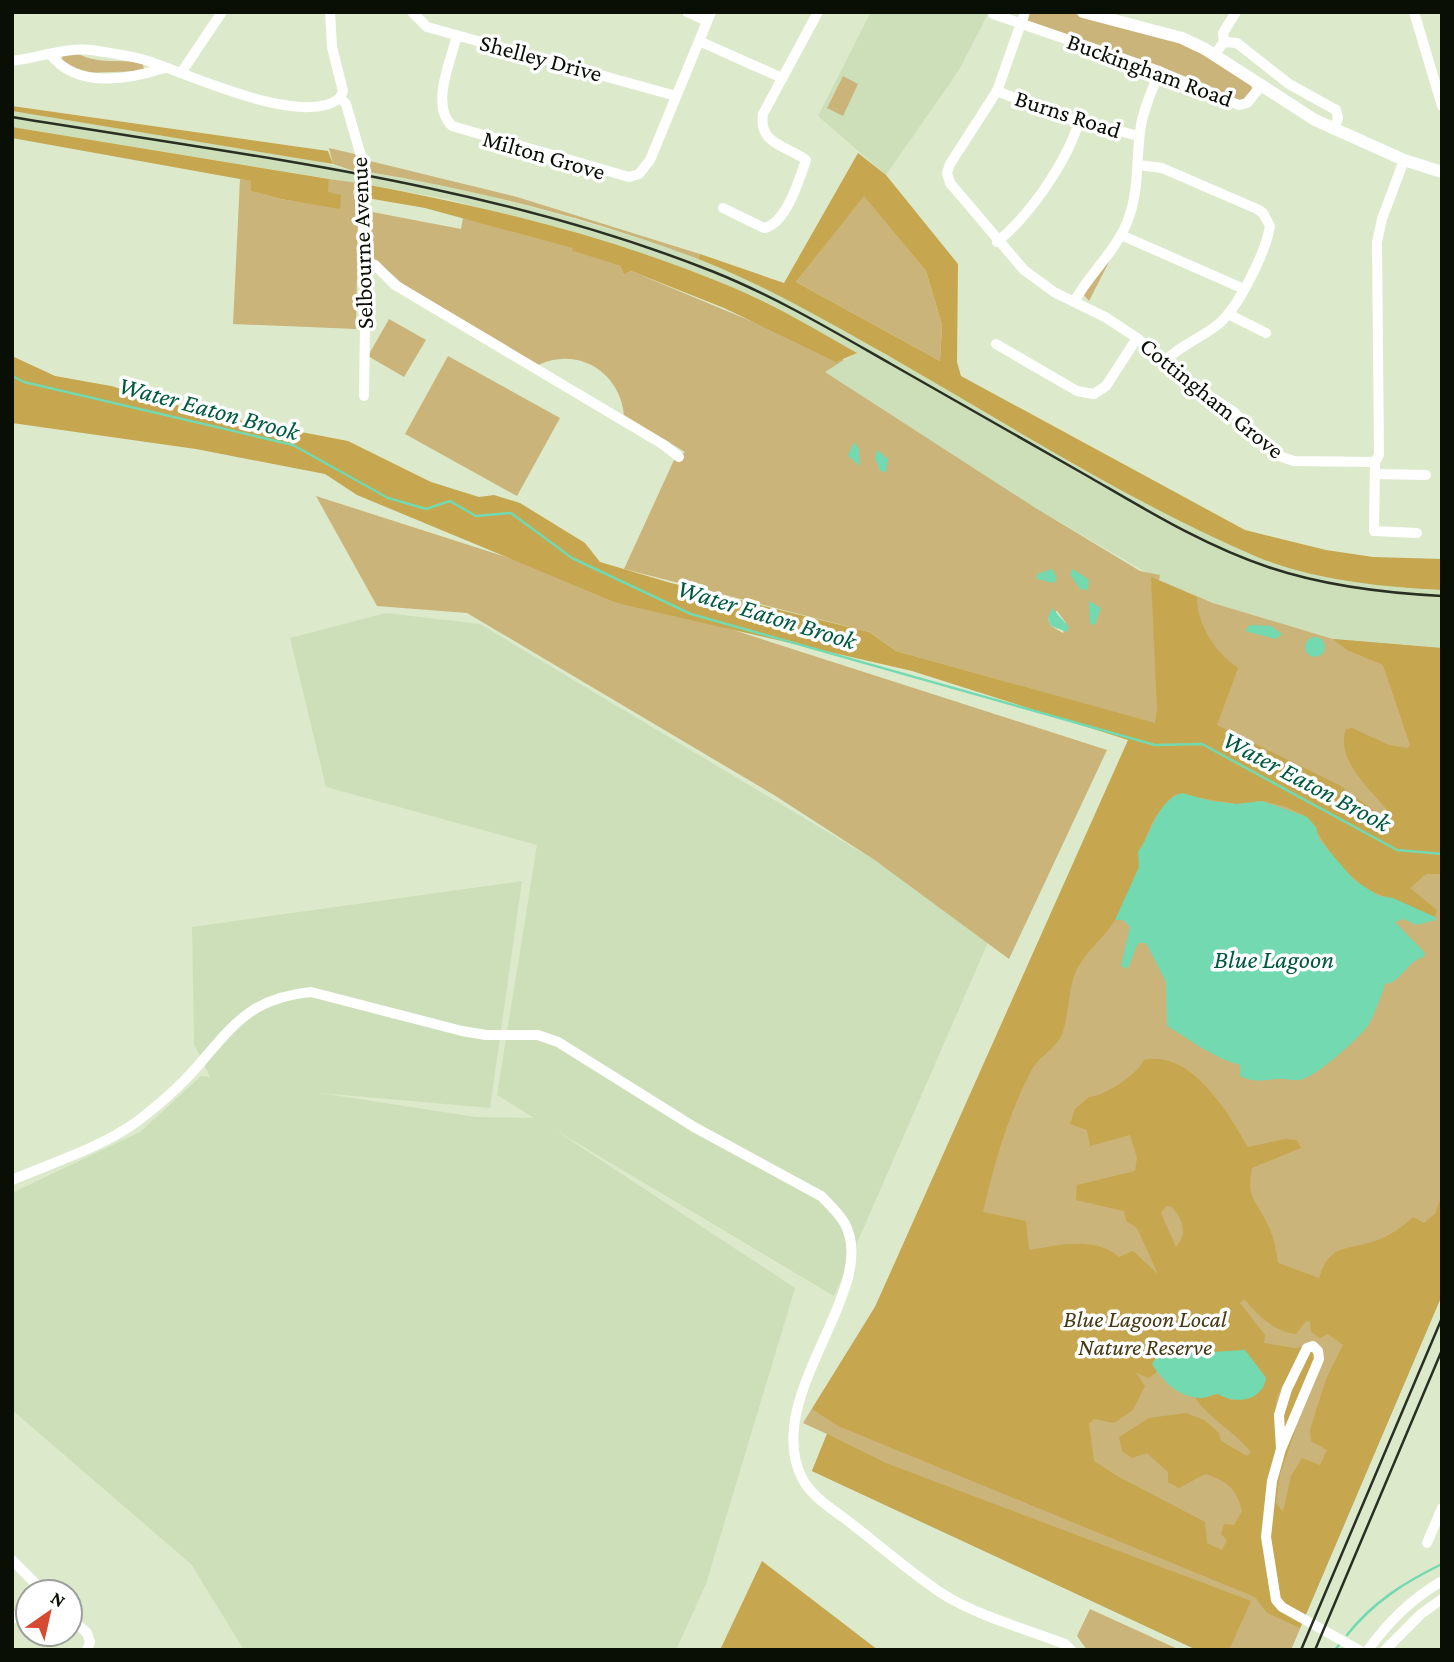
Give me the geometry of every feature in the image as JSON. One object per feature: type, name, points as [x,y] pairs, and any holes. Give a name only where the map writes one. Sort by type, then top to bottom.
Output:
[{"type":"main road","name":"Buckingham Road","points":[[1083,12],[1162,30],[1214,54],[1260,88],[1335,130],[1404,160],[1442,172]]},
{"type":"street","points":[[181,73],[222,12]]},
{"type":"street","name":"Selbourne Avenue","points":[[330,12],[332,47],[343,91],[340,98],[346,104],[363,159],[360,190],[366,262],[364,396]]},
{"type":"street","name":"Shelley Drive","points":[[412,12],[419,23],[676,96]]},
{"type":"street","points":[[687,12],[709,16]]},
{"type":"street","points":[[723,208],[757,227],[771,227],[780,218],[806,160],[775,144],[764,132],[763,114],[818,12]]},
{"type":"street","name":"Cottingham Grove","points":[[1025,12],[997,91],[947,173],[950,183],[1024,271],[1137,338],[1163,363],[1234,412],[1276,455],[1294,461],[1376,462]]},
{"type":"street","points":[[1224,42],[1223,33],[1236,12]]},
{"type":"street","points":[[1414,12],[1437,68],[1442,106]]},
{"type":"street","name":"Buckingham Road","points":[[993,14],[1160,71],[1238,105],[1247,103],[1260,88]]},
{"type":"street","name":"Milton Grove","points":[[457,35],[441,102],[445,120],[452,126],[619,177],[629,177],[646,168],[709,16]]},
{"type":"street","points":[[699,41],[782,78]]},
{"type":"street","name":"Buckingham Road","points":[[1214,54],[1224,42],[1237,43],[1289,84],[1336,110],[1338,118],[1335,130]]},
{"type":"street","points":[[12,61],[89,50],[146,61],[264,101],[311,106],[335,102],[340,98]]},
{"type":"street","points":[[50,54],[59,65],[89,77],[124,79],[164,68]]},
{"type":"street","points":[[1074,302],[1083,285],[1121,235],[1134,202],[1142,115],[1160,71]]},
{"type":"street","name":"Burns Road","points":[[997,91],[1079,122],[1139,136]]},
{"type":"street","points":[[997,242],[1024,216],[1070,148],[1079,122]]},
{"type":"street","points":[[1404,160],[1382,219],[1377,242],[1379,455],[1376,462],[1374,531],[1417,533]]},
{"type":"street","points":[[1139,165],[1162,168],[1264,213],[1269,233],[1244,289],[1228,314],[1219,324],[1178,347],[1163,363]]},
{"type":"street","points":[[1121,235],[1244,289]]},
{"type":"street","points":[[366,262],[375,265],[406,292],[664,444],[680,457]]},
{"type":"street","points":[[1228,314],[1266,333]]},
{"type":"street","points":[[996,344],[1077,391],[1094,394],[1105,386],[1137,338]]},
{"type":"street","points":[[1377,474],[1426,475]]},
{"type":"street","points":[[12,1180],[119,1133],[139,1120],[191,1074],[238,1019],[264,1002],[289,994],[311,992],[486,1035],[538,1035],[558,1042],[694,1127],[821,1196],[836,1211],[846,1226],[850,1240],[849,1263],[844,1287],[794,1416],[796,1461],[802,1478],[824,1502],[948,1597],[1065,1644],[1071,1650]]},
{"type":"street","points":[[1281,1450],[1279,1415],[1287,1389],[1307,1348],[1313,1346],[1318,1351],[1319,1359],[1281,1450],[1266,1517],[1276,1600],[1300,1620],[1359,1650]]},
{"type":"street","points":[[1427,1543],[1442,1508]]},
{"type":"street","points":[[12,1560],[29,1578]]},
{"type":"street","points":[[1368,1650],[1386,1625],[1442,1581]]},
{"type":"street","points":[[1417,1598],[1426,1609]]},
{"type":"street","points":[[1385,1650],[1426,1609],[1442,1599]]},
{"type":"street","points":[[84,1630],[90,1642],[87,1650]]},
{"type":"shaded area","points":[[871,12],[989,12],[959,70],[886,175],[818,116]]},
{"type":"shaded area","points":[[12,111],[321,162],[360,173],[358,183],[349,182],[12,127]]},
{"type":"shaded area","points":[[369,172],[470,191],[561,215],[662,245],[735,274],[798,305],[1187,525],[1253,555],[1326,576],[1442,590],[1442,648],[1333,639],[1213,603],[1159,580],[1034,507],[824,372],[856,353],[766,302],[696,273],[594,239],[447,199],[364,184]]},
{"type":"shaded area","points":[[386,613],[480,624],[993,931],[834,1296],[555,1130],[795,1288],[706,1584],[676,1650],[244,1650],[191,1564],[12,1410],[12,1193],[140,1132],[201,1076],[210,1077],[194,1044],[192,927],[522,881],[490,1108],[320,1093],[476,1117],[534,1118],[497,1095],[537,845],[326,787],[290,638]]},
{"type":"green space","points":[[1029,12],[1068,12],[1181,41],[1251,85],[1252,90],[1242,101],[1237,100],[1206,84],[1028,21]]},
{"type":"green space","points":[[79,54],[94,59],[143,64],[144,71],[83,73],[61,61],[63,55]]},
{"type":"green space","points":[[843,76],[858,84],[843,116],[827,108]]},
{"type":"green space","points":[[12,106],[328,151],[333,164],[12,111]]},
{"type":"green space","points":[[12,127],[329,179],[328,192],[341,195],[340,209],[251,191],[251,181],[12,138]]},
{"type":"green space","points":[[329,148],[359,155],[360,173],[333,164]]},
{"type":"green space","points":[[858,153],[886,175],[958,264],[957,362],[961,376],[1245,530],[1326,550],[1373,557],[1442,559],[1442,590],[1395,587],[1323,577],[1255,556],[1161,511],[1068,461],[794,304],[698,259],[700,254],[784,283]],"holes":[[[864,196],[926,271],[942,325],[940,361],[796,282]]]},
{"type":"green space","points":[[370,161],[517,197],[700,254],[698,259],[618,231],[494,197],[369,172],[366,174]]},
{"type":"green space","points":[[240,179],[252,181],[252,191],[281,199],[339,208],[327,192],[329,179],[358,183],[353,192],[358,214],[356,329],[233,324]]},
{"type":"green space","points":[[364,184],[505,214],[644,254],[750,295],[857,353],[836,362],[724,308],[631,271],[624,275],[620,266],[573,251],[572,248],[425,208],[367,198]]},
{"type":"green space","points":[[864,195],[926,271],[942,325],[940,361],[796,282]]},
{"type":"green space","name":"Blue Lagoon Local Nature Reserve","points":[[367,211],[461,229],[463,218],[573,248],[574,251],[620,266],[624,275],[631,271],[844,360],[825,372],[1034,507],[1140,571],[1160,575],[1159,580],[1213,603],[1333,639],[1441,648],[1442,634],[1442,1295],[1291,1650],[1197,1650],[812,1471],[827,1434],[803,1423],[875,1307],[1146,721],[896,651],[869,632],[624,569],[674,460],[685,452],[624,415],[614,386],[606,375],[595,367],[568,359],[538,365],[403,284],[370,255]],"holes":[[[1057,611],[1066,623],[1063,633],[1051,626],[1048,618]]]},
{"type":"green space","points":[[1110,260],[1089,301],[1083,294]]},
{"type":"green space","points":[[389,319],[426,340],[404,377],[368,356]]},
{"type":"green space","points":[[12,356],[55,376],[111,386],[207,414],[348,441],[431,482],[479,497],[494,495],[520,503],[585,543],[600,562],[671,583],[869,632],[896,651],[1155,723],[1157,709],[1151,577],[1197,597],[1200,618],[1209,637],[1222,654],[1238,668],[1217,725],[1339,785],[1384,818],[1388,811],[1356,774],[1350,763],[1344,741],[1346,729],[1352,728],[1389,745],[1407,748],[1410,745],[1383,665],[1347,650],[1333,639],[1441,648],[1442,635],[1442,874],[1426,874],[1410,888],[1437,910],[1435,917],[1366,889],[1337,863],[1307,817],[1287,807],[1262,801],[1237,804],[1176,794],[1161,809],[1150,827],[1139,867],[1115,920],[1078,967],[1072,983],[1062,1034],[1034,1066],[1015,1105],[1002,1140],[983,1212],[1026,1221],[1029,1250],[1088,1244],[1109,1250],[1119,1257],[1133,1251],[1158,1274],[1137,1228],[1126,1221],[1124,1211],[1076,1200],[1077,1185],[1135,1171],[1137,1158],[1130,1135],[1090,1146],[1087,1130],[1070,1124],[1075,1109],[1089,1097],[1103,1093],[1120,1083],[1135,1072],[1144,1060],[1161,1059],[1177,1064],[1193,1074],[1206,1087],[1248,1147],[1285,1139],[1297,1140],[1301,1148],[1252,1168],[1250,1179],[1253,1199],[1270,1230],[1278,1263],[1319,1278],[1328,1259],[1340,1250],[1385,1237],[1413,1217],[1424,1223],[1435,1214],[1442,1195],[1442,1295],[1300,1628],[1267,1613],[1255,1597],[838,1426],[812,1409],[875,1307],[1128,740],[912,671],[617,603],[357,495],[325,474],[196,449],[12,423]],"holes":[[[1166,1206],[1172,1207],[1179,1217],[1183,1232],[1176,1247],[1161,1213]],[[1244,1299],[1261,1317],[1280,1330],[1296,1334],[1306,1321],[1310,1322],[1311,1332],[1320,1338],[1328,1334],[1343,1345],[1326,1379],[1310,1430],[1311,1441],[1327,1450],[1320,1465],[1302,1458],[1291,1476],[1283,1512],[1276,1503],[1280,1474],[1296,1428],[1291,1423],[1324,1357],[1319,1345],[1294,1348],[1264,1343],[1265,1335],[1240,1303]],[[1185,1349],[1222,1353],[1245,1350],[1266,1378],[1253,1397],[1231,1400],[1218,1394],[1201,1398],[1194,1396],[1207,1412],[1251,1452],[1247,1456],[1221,1441],[1219,1433],[1204,1420],[1186,1413],[1149,1418],[1119,1437],[1122,1451],[1132,1458],[1147,1453],[1168,1472],[1168,1482],[1179,1488],[1205,1474],[1230,1486],[1242,1511],[1234,1525],[1224,1524],[1221,1534],[1227,1540],[1222,1550],[1207,1543],[1205,1522],[1094,1461],[1089,1424],[1094,1419],[1114,1423],[1133,1410],[1145,1386],[1136,1373],[1149,1378],[1157,1372],[1152,1364],[1160,1353]],[[1309,1355],[1293,1387],[1283,1419],[1276,1414],[1276,1405],[1281,1388]]]},
{"type":"green space","points":[[448,356],[560,418],[517,496],[405,434]]},
{"type":"green space","points":[[316,496],[1107,750],[1009,959],[876,861],[774,795],[467,613],[377,606]]},
{"type":"green space","points":[[827,1434],[886,1463],[1251,1601],[1229,1650],[1197,1650],[812,1471]]},
{"type":"green space","points":[[762,1561],[878,1650],[720,1650]]},
{"type":"green space","points":[[1090,1609],[1180,1650],[1087,1650],[1077,1636]]},
{"type":"water","points":[[854,442],[859,449],[860,466],[848,456]]},
{"type":"water","points":[[877,450],[888,459],[886,472],[880,471],[875,458]]},
{"type":"water","points":[[1052,569],[1057,578],[1054,583],[1037,579],[1037,574]]},
{"type":"water","points":[[1073,569],[1089,580],[1088,590],[1080,589],[1070,574]]},
{"type":"water","points":[[1089,601],[1101,608],[1095,625],[1090,624]]},
{"type":"water","points":[[1052,608],[1069,627],[1067,632],[1051,626],[1048,618]]},
{"type":"water","points":[[1250,625],[1271,626],[1282,634],[1276,639],[1245,631]]},
{"type":"water","points":[[1315,637],[1322,640],[1325,647],[1322,654],[1315,657],[1308,654],[1305,647],[1308,640]]},
{"type":"water","name":"Blue Lagoon","points":[[1182,793],[1211,801],[1237,804],[1262,801],[1307,817],[1316,827],[1319,839],[1354,880],[1379,896],[1393,898],[1435,917],[1436,920],[1416,925],[1404,919],[1395,922],[1425,953],[1424,957],[1413,962],[1396,980],[1385,984],[1367,1027],[1335,1058],[1306,1078],[1250,1080],[1240,1076],[1240,1065],[1211,1053],[1167,1026],[1166,982],[1146,943],[1139,943],[1127,969],[1121,966],[1130,927],[1123,920],[1115,920],[1139,867],[1138,852],[1160,810],[1173,797]]},
{"type":"water","points":[[1169,1342],[1185,1349],[1210,1352],[1245,1350],[1266,1378],[1264,1386],[1254,1396],[1240,1400],[1218,1394],[1193,1397],[1179,1392],[1166,1382],[1152,1364],[1161,1347]]},
{"type":"waterway","name":"Water Eaton Brook","points":[[12,376],[24,382],[293,445],[388,498],[426,509],[450,501],[476,516],[511,513],[572,558],[691,614],[1155,745],[1202,744],[1397,850],[1442,854]]},
{"type":"waterway","name":"Water Eaton Brook","points":[[1347,1635],[1390,1594],[1442,1564]]},
{"type":"waterway","name":"Water Eaton Brook","points":[[1335,1650],[1339,1645]]},
{"type":"railway","points":[[12,117],[368,176],[456,194],[629,241],[714,272],[782,303],[1155,515],[1222,549],[1289,574],[1332,584],[1376,591],[1442,596]]},
{"type":"railway","points":[[1301,1650],[1442,1318]]},
{"type":"railway","points":[[1315,1650],[1442,1350]]}]
